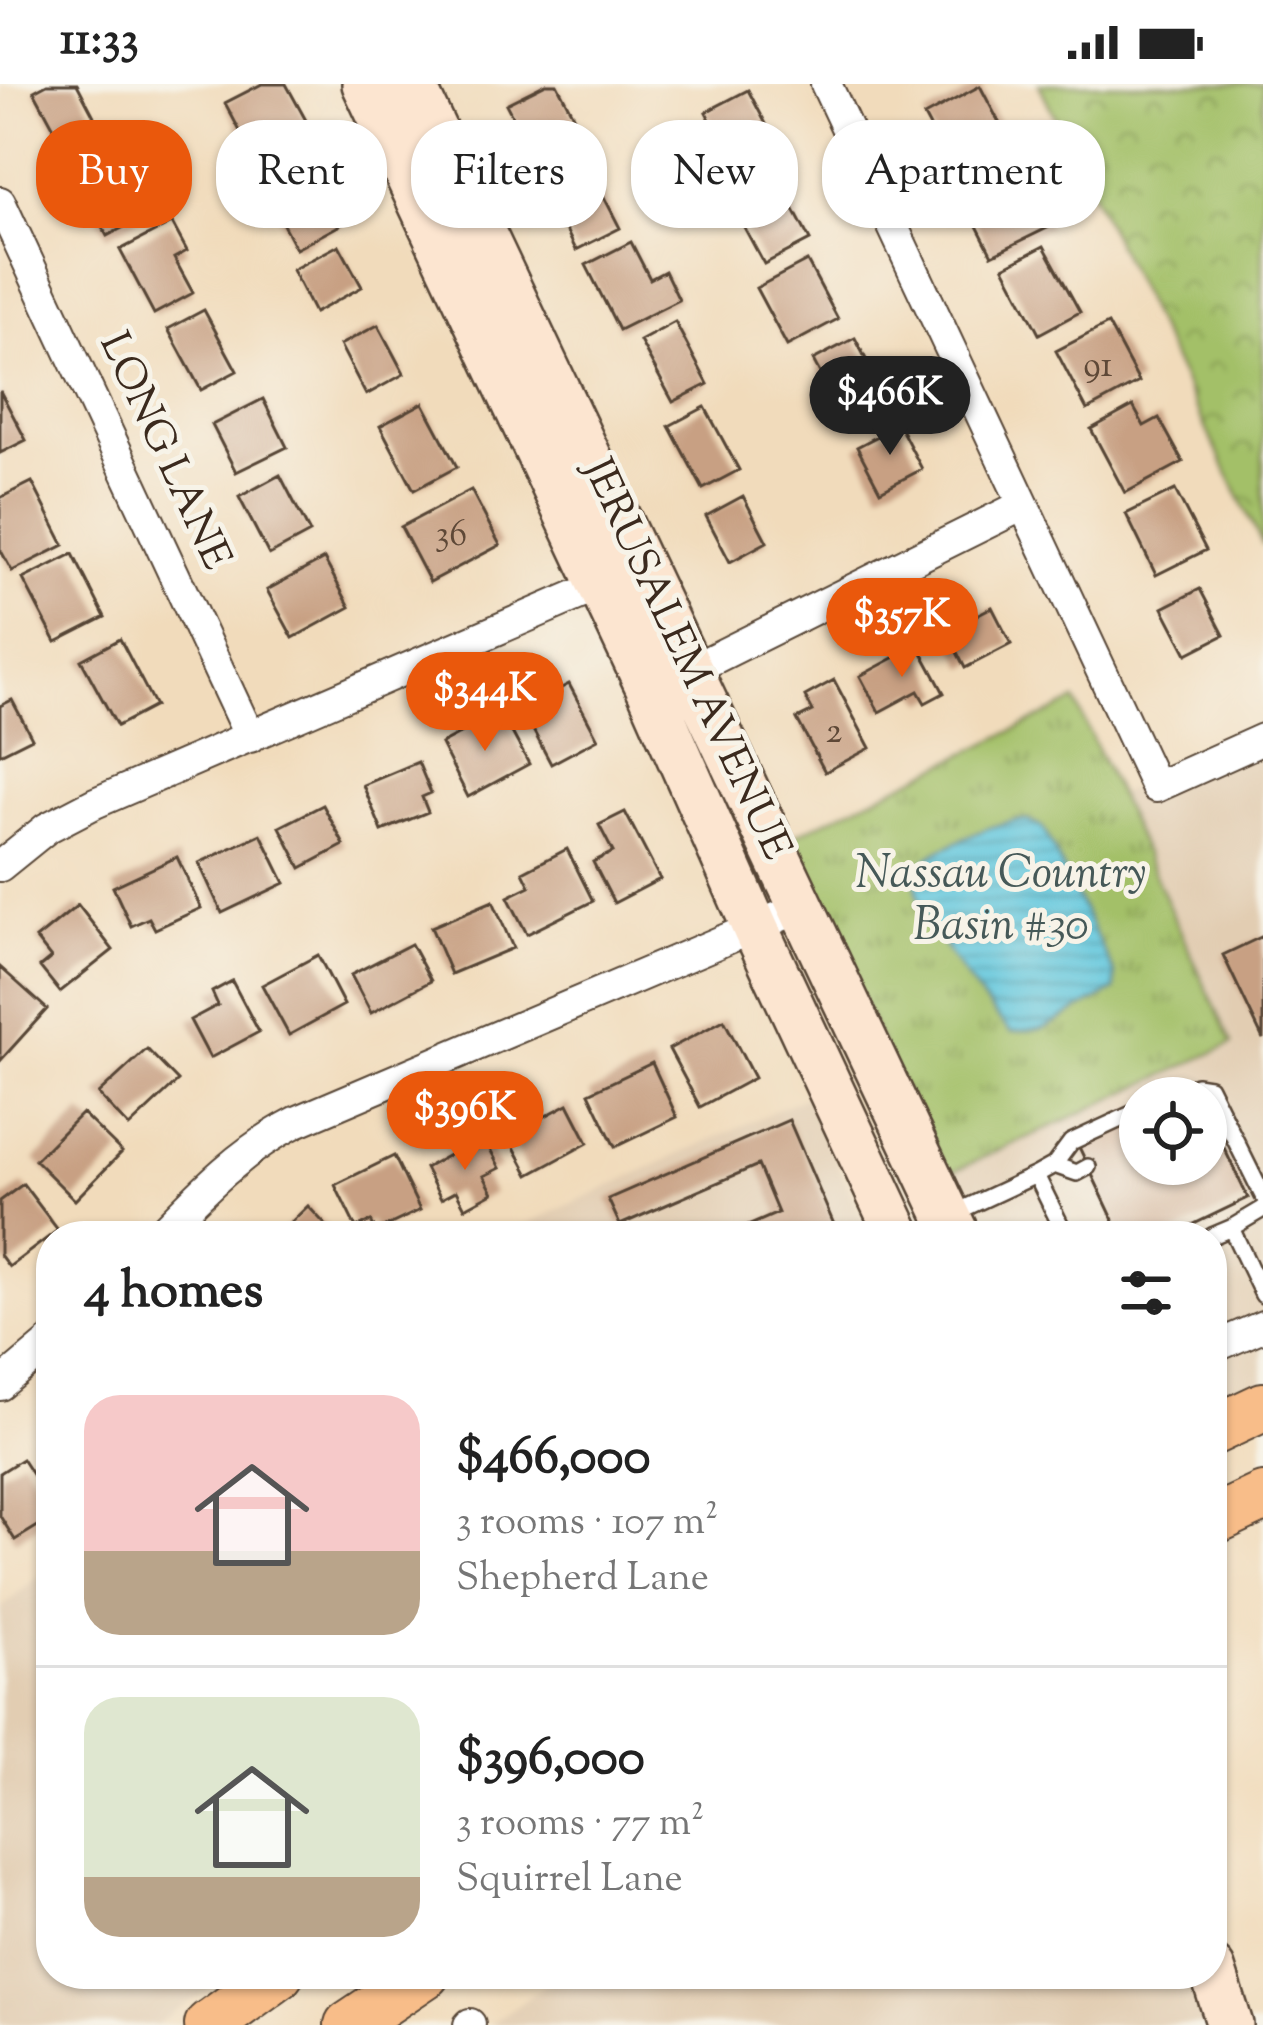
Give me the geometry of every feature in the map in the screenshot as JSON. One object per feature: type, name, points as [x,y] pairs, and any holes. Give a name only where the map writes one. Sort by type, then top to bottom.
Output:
[{"type":"main road","name":"JERUSALEM AVENUE","points":[[365,84],[621,576],[690,670],[950,1221]]},
{"type":"main road","name":"JERUSALEM AVENUE","points":[[412,84],[621,576],[650,690],[892,1221]]},
{"type":"main road","points":[[1227,1424],[1263,1407]]},
{"type":"main road","points":[[1227,1514],[1263,1497]]},
{"type":"main road","points":[[209,2025],[258,1989]]},
{"type":"main road","points":[[349,2025],[403,1989]]},
{"type":"main road","points":[[1218,1989],[1230,2025]]},
{"type":"street","points":[[826,84],[1156,787],[1263,739]]},
{"type":"street","name":"LONG LANE","points":[[0,202],[250,737]]},
{"type":"street","points":[[650,690],[1023,505]]},
{"type":"street","points":[[0,866],[47,828],[95,803],[621,576]]},
{"type":"street","points":[[173,1221],[221,1171],[259,1141],[296,1122],[802,907]]},
{"type":"street","points":[[1227,1341],[1263,1325]]},
{"type":"street","points":[[0,1385],[36,1355]]},
{"type":"lane","points":[[960,1221],[1054,1165],[1071,1142],[1119,1120]]},
{"type":"lane","points":[[1227,1134],[1263,1196]]},
{"type":"lane","points":[[1054,1165],[1077,1173],[1088,1167]]},
{"type":"lane","points":[[1036,1174],[1059,1221]]},
{"type":"lane","points":[[1227,1230],[1263,1209]]},
{"type":"lane","points":[[1231,1228],[1263,1295]]},
{"type":"shaded area","points":[[1263,730],[1263,1401],[1227,1417],[1227,1221],[964,1221],[943,1176],[1119,1095],[1119,1185],[1227,1185],[1227,1077],[1159,1077],[1231,1044],[1118,794]]},
{"type":"shaded area","points":[[807,1096],[863,1221],[533,1221]]},
{"type":"shaded area","points":[[36,1579],[36,1989],[210,1989],[156,2025],[0,2025],[0,1609]]},
{"type":"shaded area","points":[[540,1989],[1191,1989],[1204,2025],[488,2025]]},
{"type":"green space","points":[[1039,84],[1263,84],[1263,546],[1105,220],[1105,120],[1056,120]]},
{"type":"green space","points":[[1075,701],[1232,1044],[1160,1077],[1119,1077],[1119,1096],[943,1176],[787,839]]},
{"type":"water","name":"Nassau Country Basin #30","points":[[1026,820],[1043,828],[1115,974],[1115,990],[1043,1029],[1011,1032],[937,934],[917,892],[916,876],[938,851],[991,827]]},
{"type":"building","points":[[47,84],[77,84],[96,120],[50,120],[34,91]]},
{"type":"building","points":[[262,84],[286,84],[306,120],[234,120],[225,103]]},
{"type":"building","points":[[546,84],[557,84],[576,120],[514,120],[506,104]]},
{"type":"building","points":[[980,86],[998,120],[926,120],[924,116]]},
{"type":"building","points":[[748,90],[764,120],[710,120],[706,112]]},
{"type":"building","points":[[607,203],[620,228],[576,250],[565,228],[607,228]]},
{"type":"building","points":[[798,217],[810,240],[764,264],[745,228],[798,228]]},
{"type":"building","points":[[162,228],[175,228],[187,251],[174,258],[193,293],[154,314],[120,250]]},
{"type":"building","points":[[285,228],[335,228],[296,249]]},
{"type":"building","points":[[978,228],[1047,228],[992,255]]},
{"type":"building","points":[[631,242],[650,279],[665,271],[679,300],[619,330],[586,265]]},
{"type":"building","points":[[339,245],[362,287],[314,313],[292,270]]},
{"type":"building","points":[[1044,246],[1080,312],[1039,334],[1004,267]]},
{"type":"building","points":[[807,261],[838,319],[787,346],[756,288]]},
{"type":"building","points":[[204,310],[237,371],[201,390],[168,329]]},
{"type":"building","points":[[675,322],[708,384],[673,402],[640,341]]},
{"type":"building","points":[[1108,324],[1139,382],[1087,410],[1056,351]]},
{"type":"building","points":[[378,325],[404,374],[366,395],[340,345]]},
{"type":"building","points":[[855,338],[887,400],[846,422],[813,360]]},
{"type":"building","points":[[0,391],[26,440],[0,453]]},
{"type":"building","points":[[263,399],[287,447],[236,472],[212,425]]},
{"type":"building","points":[[423,403],[457,467],[414,490],[380,426]]},
{"type":"building","points":[[1133,406],[1144,426],[1159,418],[1183,462],[1125,493],[1091,429]]},
{"type":"building","points":[[705,407],[739,470],[703,489],[669,426]]},
{"type":"building","points":[[899,425],[922,469],[880,491],[857,447]]},
{"type":"building","points":[[280,475],[310,533],[269,555],[239,497]]},
{"type":"building","points":[[32,482],[64,545],[12,571],[0,549],[0,498]]},
{"type":"building","points":[[471,490],[500,545],[430,582],[401,527]]},
{"type":"building","points":[[1175,490],[1206,550],[1156,575],[1126,514]]},
{"type":"building","points":[[743,496],[767,542],[730,562],[706,516]]},
{"type":"building","points":[[73,554],[105,617],[56,642],[23,579]]},
{"type":"building","points":[[324,559],[350,607],[293,638],[267,590]]},
{"type":"building","points":[[1200,589],[1224,635],[1187,654],[1163,608]]},
{"type":"building","points":[[992,607],[1011,644],[965,668],[946,631]]},
{"type":"building","points":[[120,639],[155,706],[117,726],[81,660]]},
{"type":"building","points":[[918,645],[944,693],[925,703],[918,691],[879,712],[860,676]]},
{"type":"building","points":[[834,680],[870,748],[825,772],[797,719],[813,711],[805,696]]},
{"type":"building","points":[[569,684],[598,739],[551,764],[522,709]]},
{"type":"building","points":[[12,700],[32,738],[0,754],[0,706]]},
{"type":"building","points":[[501,712],[529,764],[468,797],[441,744]]},
{"type":"building","points":[[418,762],[431,793],[422,797],[428,812],[382,831],[363,785]]},
{"type":"building","points":[[323,805],[344,845],[301,868],[280,827]]},
{"type":"building","points":[[625,812],[660,879],[614,903],[593,862],[613,852],[599,825]]},
{"type":"building","points":[[261,834],[285,883],[222,913],[199,863]]},
{"type":"building","points":[[567,849],[593,901],[527,934],[508,897],[530,886],[523,872]]},
{"type":"building","points":[[177,857],[201,908],[155,929],[149,918],[131,926],[113,887]]},
{"type":"building","points":[[493,901],[513,948],[451,974],[431,927]]},
{"type":"building","points":[[78,905],[113,950],[60,992],[40,967],[51,958],[36,939]]},
{"type":"building","points":[[1263,936],[1263,1039],[1223,955]]},
{"type":"building","points":[[411,944],[431,981],[371,1013],[351,975]]},
{"type":"building","points":[[318,955],[344,1005],[289,1035],[262,985]]},
{"type":"building","points":[[0,967],[47,1009],[0,1061]]},
{"type":"building","points":[[232,981],[259,1032],[210,1058],[190,1020],[218,1005],[212,992]]},
{"type":"building","points":[[724,1020],[754,1078],[700,1107],[669,1049]]},
{"type":"building","points":[[147,1049],[178,1081],[129,1127],[98,1094]]},
{"type":"building","points":[[652,1063],[677,1117],[615,1147],[589,1093]]},
{"type":"building","points":[[568,1104],[588,1143],[529,1175],[508,1136]]},
{"type":"building","points":[[82,1113],[122,1152],[75,1200],[35,1160]]},
{"type":"building","points":[[789,1120],[833,1221],[760,1221],[778,1213],[758,1165],[629,1221],[618,1221],[608,1199]]},
{"type":"building","points":[[1119,1129],[1119,1185],[1227,1185],[1227,1154],[1248,1198],[1200,1221],[1114,1221],[1079,1147]]},
{"type":"building","points":[[483,1136],[500,1168],[484,1176],[493,1193],[465,1208],[456,1191],[441,1199],[425,1168]]},
{"type":"building","points":[[394,1156],[420,1210],[397,1221],[353,1221],[335,1185]]},
{"type":"building","points":[[23,1184],[51,1221],[36,1221],[36,1247],[9,1267],[0,1255],[0,1201]]},
{"type":"building","points":[[308,1206],[322,1221],[292,1221]]},
{"type":"building","points":[[22,1459],[36,1481],[36,1527],[15,1540],[0,1516],[0,1473]]}]
